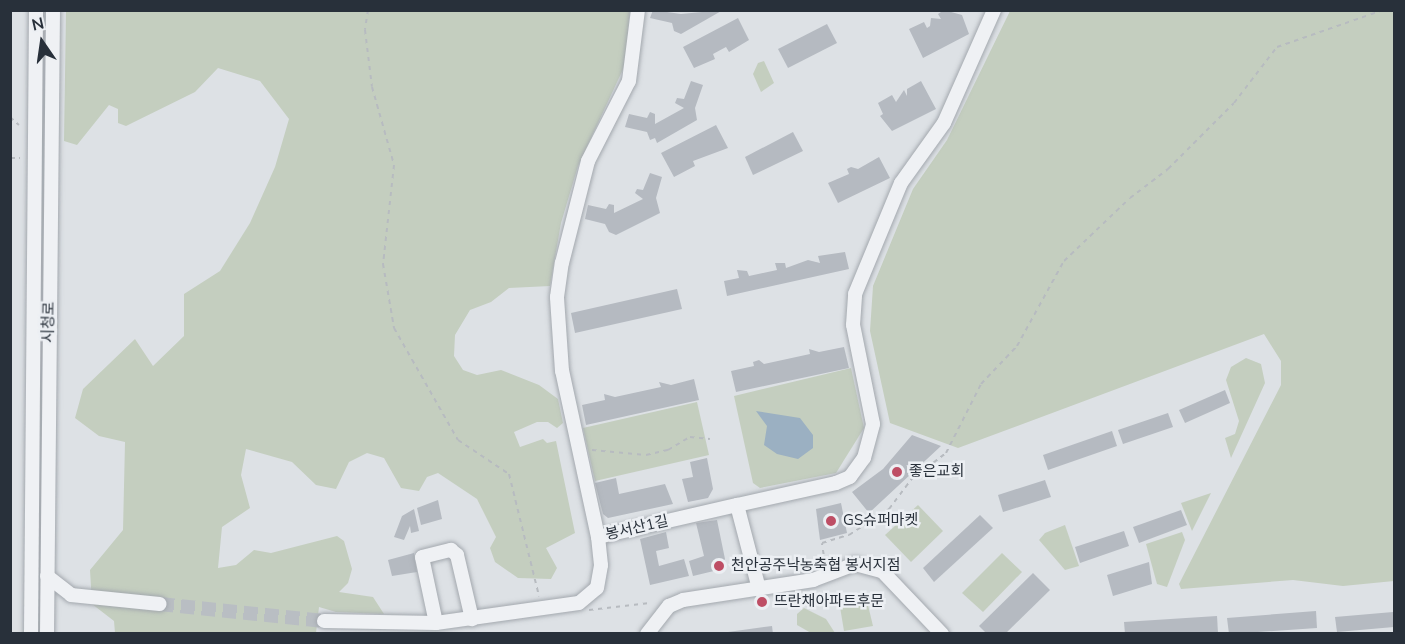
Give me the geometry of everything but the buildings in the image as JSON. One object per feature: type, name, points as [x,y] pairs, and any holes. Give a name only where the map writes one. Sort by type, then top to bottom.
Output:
[{"type":"street","name":"시청로","points":[[31,633],[36,10]]},
{"type":"street","name":"시청로","points":[[47,629],[53,10]]},
{"type":"street","points":[[598,537],[563,382],[558,297],[562,263],[588,161],[629,81],[638,10]]},
{"type":"street","name":"봉서산1길","points":[[324,621],[436,623],[579,603],[597,588],[602,565],[598,537],[836,483],[850,477],[864,458],[873,424],[853,325],[855,294],[901,183],[945,123],[994,10]]},
{"type":"street","points":[[737,505],[759,589]]},
{"type":"street","points":[[436,623],[422,557],[451,550],[457,555],[472,618]]},
{"type":"street","points":[[647,633],[669,606],[813,580],[855,564],[869,564],[882,571],[942,633]]},
{"type":"street","points":[[47,576],[71,595],[160,604]]},
{"type":"street","points":[[47,629],[55,607],[71,595]]},
{"type":"path","points":[[368,10],[365,30],[372,87],[394,165],[383,264],[394,328],[458,440],[509,474],[540,599]]},
{"type":"path","points":[[825,566],[822,543],[849,535],[889,509],[912,480],[946,453],[981,384],[1017,346],[1064,261],[1130,198],[1168,169],[1234,103],[1277,47],[1383,10]]},
{"type":"path","points":[[10,117],[19,125]]},
{"type":"path","points":[[10,158],[20,158]]},
{"type":"path","points":[[583,452],[607,448],[646,455],[668,450],[690,437],[710,439]]},
{"type":"green space","points":[[66,11],[630,11],[625,65],[578,166],[561,223],[550,286],[509,288],[491,302],[470,310],[455,335],[454,356],[463,370],[477,375],[501,370],[539,385],[558,399],[563,423],[557,428],[548,422],[537,422],[514,432],[520,447],[543,439],[547,443],[556,441],[575,533],[546,548],[557,568],[551,579],[518,578],[495,562],[490,548],[496,537],[477,499],[438,473],[427,477],[419,491],[401,488],[384,458],[367,453],[349,462],[336,489],[316,485],[292,462],[246,449],[241,475],[250,508],[222,527],[218,568],[236,565],[254,550],[271,553],[337,536],[344,541],[352,569],[348,583],[339,592],[373,597],[384,614],[336,612],[319,607],[316,633],[115,633],[114,621],[92,604],[90,570],[123,530],[125,442],[99,436],[75,418],[83,389],[135,339],[153,366],[184,336],[184,294],[220,271],[250,223],[275,167],[289,119],[260,81],[218,68],[195,92],[126,126],[118,123],[118,109],[109,105],[77,145],[64,141]]},
{"type":"green space","points":[[1010,11],[1394,11],[1394,581],[1343,586],[1293,580],[1181,589],[1179,584],[1281,385],[1281,361],[1264,334],[958,448],[890,423],[870,331],[873,286],[913,189],[947,140]]},
{"type":"green space","points":[[764,61],[774,83],[761,92],[753,74],[758,63]]},
{"type":"green space","points":[[1246,358],[1261,364],[1265,383],[1231,458],[1225,438],[1235,434],[1239,421],[1226,380],[1231,367]]},
{"type":"green space","points":[[851,368],[864,428],[836,473],[760,488],[753,483],[734,396]]},
{"type":"green space","points":[[697,402],[709,455],[595,481],[583,428]]},
{"type":"green space","points":[[1211,493],[1192,531],[1181,503]]},
{"type":"green space","points":[[918,505],[943,531],[911,562],[885,535]]},
{"type":"green space","points":[[1065,525],[1079,566],[1065,570],[1039,540],[1045,533]]},
{"type":"green space","points":[[1182,532],[1185,540],[1167,587],[1157,584],[1146,544]]},
{"type":"green space","points":[[1002,553],[1022,572],[983,612],[962,593]]},
{"type":"green space","points":[[867,601],[873,626],[844,631],[840,607]]},
{"type":"green space","points":[[804,608],[826,619],[835,633],[811,633],[797,625],[797,614]]},
{"type":"water","points":[[756,411],[800,418],[813,435],[813,448],[798,459],[777,454],[764,445],[767,426]]},
{"type":"tunnel","points":[[160,604],[324,621]]},
{"type":"place","name":"좋은교회","points":[[897,472]]},
{"type":"place","name":"GS슈퍼마켓","points":[[831,521]]},
{"type":"place","name":"천안공주낙농축협 봉서지점","points":[[719,566]]},
{"type":"place","name":"뜨란채아파트후문","points":[[762,602]]}]
